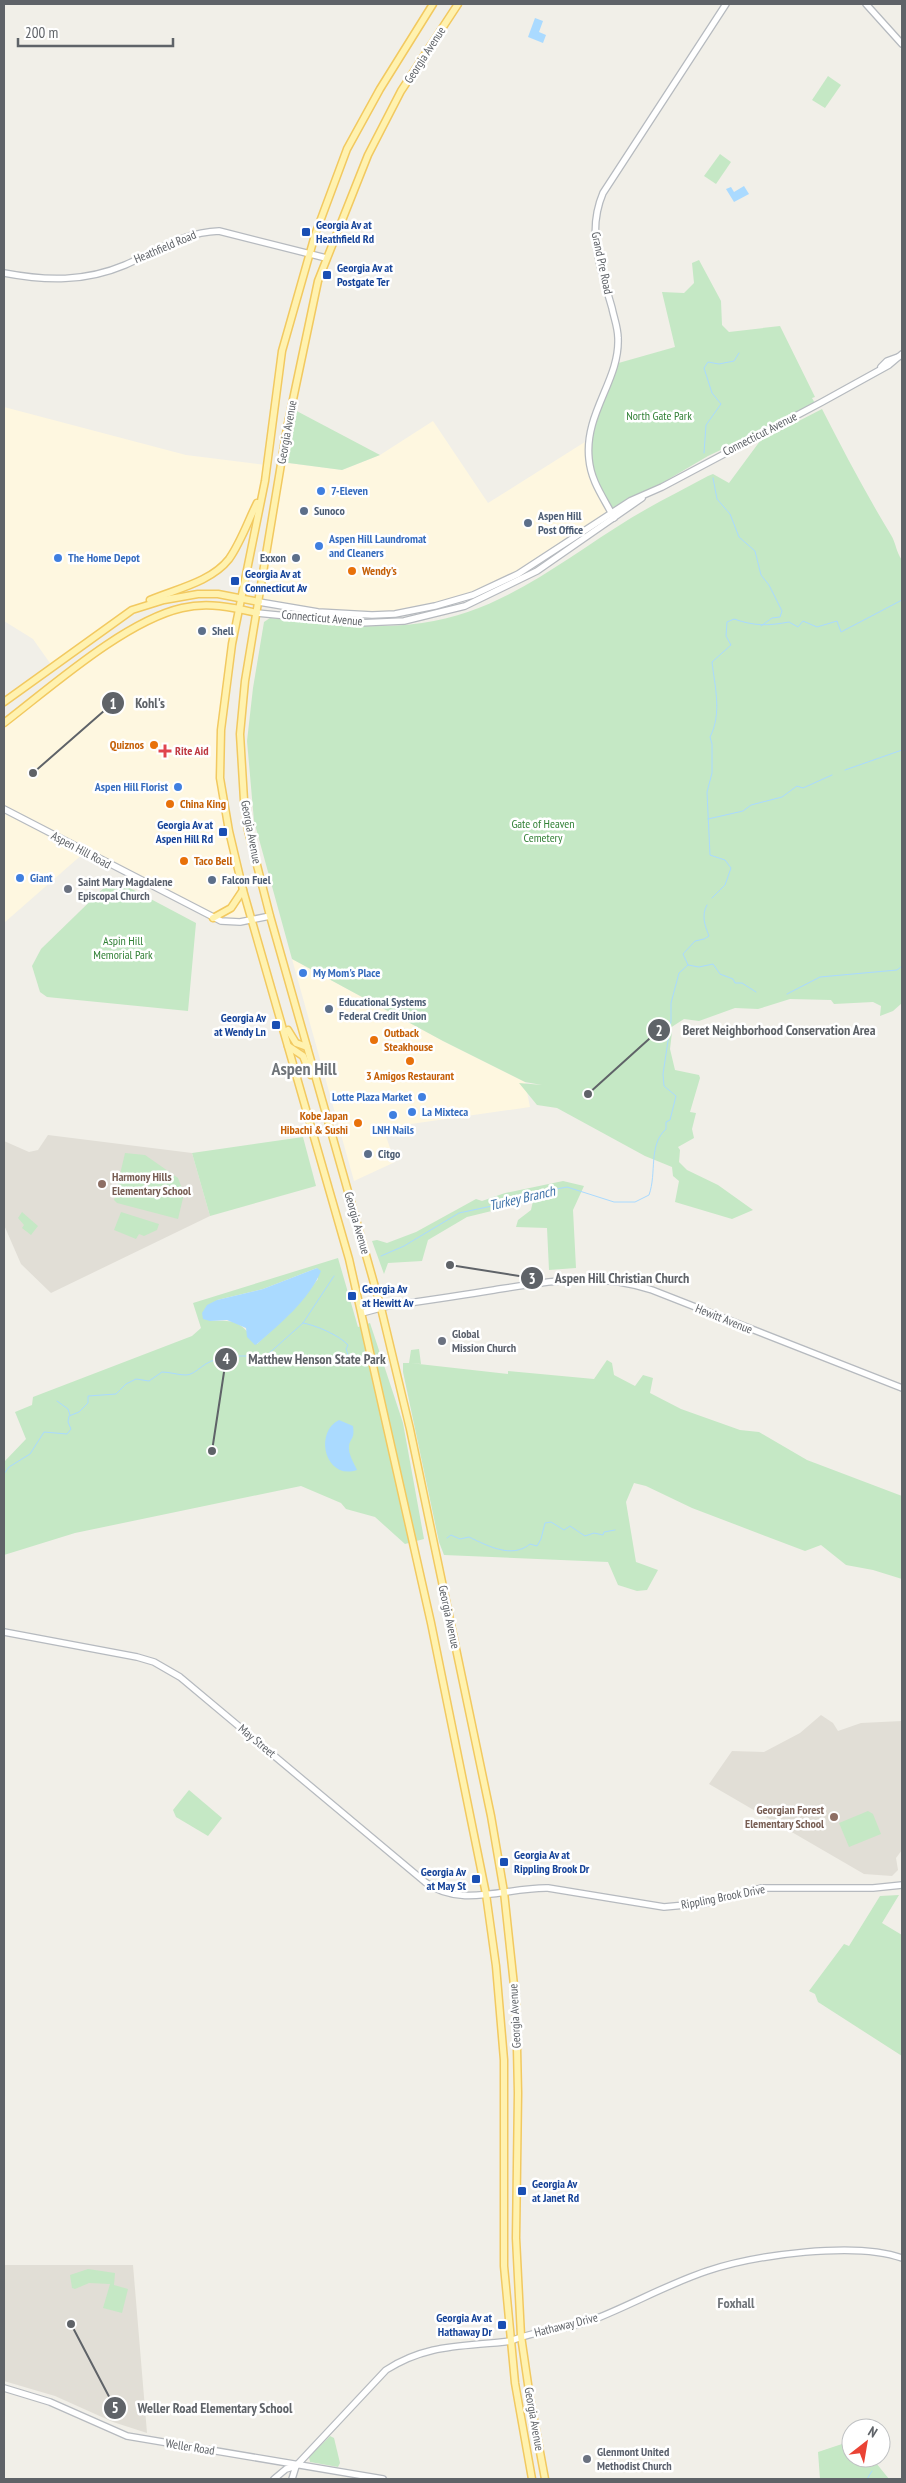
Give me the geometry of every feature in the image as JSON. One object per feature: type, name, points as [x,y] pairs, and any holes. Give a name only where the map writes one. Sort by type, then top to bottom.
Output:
[{"type":"main road","name":"Georgia Avenue","points":[[433,4],[380,89],[351,141],[309,254],[282,351],[262,493],[238,608],[224,691],[220,778],[229,831],[251,920],[350,1259],[432,1632],[486,1894],[496,1966],[504,2060],[504,2266],[515,2383],[532,2479]]},
{"type":"main road","name":"Georgia Avenue","points":[[458,4],[401,91],[368,155],[318,281],[302,347],[242,706],[240,734],[248,830],[270,916],[381,1308],[434,1541],[491,1816],[504,1892],[516,2004],[518,2093],[516,2238],[521,2336],[545,2479]]},
{"type":"main road","points":[[132,610],[218,570],[229,558],[236,546],[262,493]]},
{"type":"main road","name":"Connecticut Avenue","points":[[4,702],[132,610],[164,600],[198,594],[241,598],[259,602]]},
{"type":"main road","name":"Connecticut Avenue","points":[[4,723],[101,650],[150,619],[183,607],[199,605],[238,608],[257,613]]},
{"type":"main road","points":[[213,918],[231,908],[243,890]]},
{"type":"main road","points":[[276,1004],[281,1009],[292,1039],[307,1047]]},
{"type":"main road","points":[[288,1046],[303,1056],[318,1097],[323,1101]]},
{"type":"street","name":"Grand Pre Road","points":[[612,515],[594,482],[588,458],[588,440],[592,422],[615,364],[618,347],[616,326],[594,233],[596,209],[603,194],[726,4]]},
{"type":"street","points":[[866,4],[902,44]]},
{"type":"street","name":"Heathfield Road","points":[[4,273],[50,280],[94,276],[124,265],[189,235],[219,231],[326,258]]},
{"type":"street","name":"Connecticut Avenue","points":[[259,602],[318,612],[372,616],[395,614],[435,606],[473,595],[510,578],[612,515],[638,503],[644,497],[875,372],[887,361],[900,356]]},
{"type":"street","name":"Connecticut Avenue","points":[[257,613],[338,622],[404,620],[428,616],[475,602],[521,580],[612,515]]},
{"type":"street","name":"Aspen Hill Road","points":[[4,809],[213,918],[232,923],[270,916]]},
{"type":"street","name":"Hewitt Avenue","points":[[362,1313],[381,1308],[560,1280],[589,1278],[615,1280],[652,1290],[902,1388]]},
{"type":"street","name":"May Street","points":[[4,1632],[120,1653],[154,1662],[180,1677],[433,1888],[448,1895],[486,1894]]},
{"type":"street","name":"Rippling Brook Drive","points":[[486,1894],[529,1888],[548,1888],[664,1908],[707,1903],[761,1888],[873,1888],[902,1885]]},
{"type":"street","name":"Hathaway Drive","points":[[292,2479],[296,2466],[386,2370],[402,2360],[429,2349],[511,2341],[521,2336],[589,2322],[706,2271],[747,2261],[849,2250],[902,2258]]},
{"type":"street","name":"Weller Road","points":[[4,2388],[50,2402],[128,2436],[296,2466],[383,2479]]},
{"type":"street","name":"Hathaway Drive","points":[[274,2479],[286,2469],[296,2466]]},
{"type":"shaded area","points":[[4,407],[186,455],[266,465],[262,493],[236,546],[218,570],[143,604],[52,666],[33,639],[4,621]]},
{"type":"shaded area","points":[[433,421],[488,503],[588,440],[611,513],[549,555],[473,595],[395,614],[353,615],[259,602],[281,462],[342,470],[380,455]]},
{"type":"shaded area","points":[[183,607],[238,608],[224,691],[220,778],[251,920],[232,923],[85,852],[4,923],[4,723],[125,634]]},
{"type":"shaded area","points":[[292,959],[443,1041],[525,1082],[530,1107],[383,1128],[395,1162],[354,1181]]},
{"type":"shaded area","name":"Harmony Hills Elementary School","points":[[48,1135],[192,1153],[210,1216],[51,1293],[21,1264],[4,1225],[4,1141],[29,1152],[38,1150]]},
{"type":"shaded area","name":"Georgian Forest Elementary School","points":[[821,1715],[833,1723],[838,1731],[861,1723],[902,1721],[902,1850],[896,1858],[898,1870],[892,1876],[864,1874],[709,1784],[732,1751],[764,1752],[800,1733]]},
{"type":"shaded area","points":[[4,2265],[133,2265],[147,2433],[113,2422],[55,2396],[4,2381]]},
{"type":"green space","points":[[828,76],[841,85],[825,108],[812,100]]},
{"type":"green space","points":[[720,154],[731,162],[716,184],[704,176]]},
{"type":"green space","name":"North Gate Park","points":[[699,260],[721,301],[722,325],[729,332],[780,326],[815,397],[812,398],[816,405],[708,456],[611,513],[594,482],[588,440],[615,364],[675,347],[662,292],[684,293],[694,283],[692,263]]},
{"type":"green space","points":[[291,408],[380,455],[342,470],[281,462]]},
{"type":"green space","name":"Gate of Heaven Cemetery","points":[[822,409],[855,473],[893,538],[902,560],[902,1003],[893,1011],[880,1016],[881,1006],[873,1002],[834,1004],[831,1000],[790,999],[758,1009],[735,1008],[699,1021],[684,1019],[667,1030],[672,1032],[670,1049],[675,1070],[699,1075],[700,1078],[690,1112],[696,1113],[692,1129],[694,1138],[678,1147],[680,1150],[679,1162],[687,1170],[718,1185],[753,1210],[732,1219],[675,1202],[679,1181],[673,1176],[672,1167],[645,1156],[557,1108],[537,1105],[519,1083],[542,1085],[525,1082],[443,1041],[292,959],[254,821],[247,741],[253,688],[264,622],[270,618],[327,624],[383,626],[422,623],[451,617],[479,608],[532,582],[631,518],[708,476],[713,474],[729,483],[760,441]]},
{"type":"green space","name":"Aspin Hill Memorial Park","points":[[113,879],[196,923],[188,1011],[47,997],[40,992],[32,966],[41,949]]},
{"type":"green space","points":[[303,1137],[316,1186],[210,1216],[192,1153]]},
{"type":"green space","points":[[125,1153],[145,1155],[178,1178],[184,1194],[178,1219],[117,1203],[114,1200]]},
{"type":"green space","points":[[563,1181],[584,1186],[573,1210],[576,1268],[549,1270],[547,1228],[516,1227],[518,1220],[531,1210],[533,1201],[467,1217],[428,1240],[422,1261],[388,1263],[384,1274],[372,1241],[377,1240],[387,1243],[416,1232],[476,1199],[482,1201],[505,1193]]},
{"type":"green space","points":[[22,1212],[38,1226],[31,1235],[22,1228],[24,1225],[18,1218]]},
{"type":"green space","points":[[121,1212],[159,1224],[157,1230],[144,1236],[139,1234],[136,1239],[114,1230]]},
{"type":"green space","points":[[338,1258],[358,1327],[370,1323],[403,1423],[424,1539],[405,1544],[375,1517],[346,1509],[341,1503],[301,1486],[75,1533],[4,1555],[4,1462],[26,1439],[15,1412],[32,1405],[33,1397],[192,1336],[201,1328],[193,1303]],"holes":[[[317,1268],[318,1279],[292,1311],[257,1344],[247,1331],[238,1324],[227,1321],[210,1321],[217,1300],[263,1289]]]},
{"type":"green space","points":[[419,1349],[421,1364],[410,1363],[508,1374],[508,1371],[594,1379],[607,1360],[612,1363],[614,1375],[635,1386],[643,1375],[653,1378],[650,1393],[681,1409],[740,1430],[759,1432],[807,1460],[902,1496],[902,1579],[873,1570],[846,1565],[821,1545],[805,1551],[692,1508],[646,1486],[634,1483],[626,1502],[636,1562],[658,1570],[647,1590],[637,1591],[618,1585],[608,1562],[444,1555],[439,1542],[403,1372],[403,1363],[409,1363],[411,1350]]},
{"type":"green space","points":[[189,1790],[222,1818],[208,1836],[176,1817],[173,1810]]},
{"type":"green space","points":[[868,1811],[873,1814],[881,1834],[849,1847],[839,1823]]},
{"type":"green space","points":[[899,1895],[882,1923],[902,1935],[902,2056],[818,2002],[815,1994],[809,1991],[844,1944],[849,1946],[880,1896]]},
{"type":"green space","points":[[88,2269],[115,2273],[114,2285],[128,2289],[122,2313],[103,2308],[110,2284],[89,2283],[75,2289],[72,2288],[70,2275]]},
{"type":"green space","points":[[330,2436],[334,2438],[340,2463],[338,2467],[310,2462],[309,2457]]},
{"type":"green space","points":[[841,2444],[841,2468],[880,2468],[889,2479],[820,2479],[818,2452]]},
{"type":"water","points":[[535,18],[543,21],[539,32],[546,35],[543,43],[528,37]]},
{"type":"water","points":[[744,186],[749,194],[734,202],[726,189],[731,187],[734,192]]},
{"type":"water","points":[[317,1268],[321,1271],[302,1302],[255,1345],[247,1337],[246,1328],[227,1320],[210,1321],[203,1319],[202,1313],[207,1305],[217,1300],[263,1289]]},
{"type":"water","points":[[339,1420],[353,1426],[349,1449],[357,1470],[346,1472],[337,1469],[327,1454],[326,1435],[331,1426]]},
{"type":"waterway","points":[[704,453],[706,425],[721,404],[712,393],[704,368],[708,362],[719,364],[734,361],[739,353]]},
{"type":"waterway","points":[[713,478],[717,499],[730,514],[739,537],[755,551],[761,575],[769,585],[782,611],[780,617],[772,618],[761,626]]},
{"type":"waterway","points":[[712,898],[725,885],[731,868],[725,860],[710,855],[707,792],[712,773],[712,744],[710,737],[714,728],[717,710],[712,662],[731,645],[726,636],[727,622],[734,619],[761,625],[789,622],[798,627],[803,621],[817,627],[837,621],[841,632],[902,600]]},
{"type":"waterway","points":[[845,770],[902,750]]},
{"type":"waterway","points":[[708,819],[743,811],[751,805],[782,797],[797,786],[803,788],[832,775]]},
{"type":"waterway","name":"Turkey Branch","points":[[381,1256],[404,1246],[459,1213],[492,1206],[511,1198],[567,1187],[614,1202],[635,1202],[649,1195],[657,1143],[666,1129],[666,1122],[670,1120],[676,1096],[664,1086],[663,1074],[671,1021],[671,1003],[679,973],[688,965],[683,954],[695,941],[709,936],[704,917],[707,905]]},
{"type":"waterway","points":[[688,965],[699,967],[713,964],[720,974],[733,979],[735,983],[742,983],[756,992]]},
{"type":"waterway","points":[[787,994],[820,977],[897,970],[902,966]]},
{"type":"waterway","name":"Turkey Branch","points":[[4,1474],[9,1467],[30,1454],[44,1432],[67,1434],[71,1429],[68,1422],[69,1416],[79,1412],[88,1403],[88,1396],[116,1394],[126,1384],[136,1379],[149,1381],[162,1372],[190,1374],[210,1362],[222,1359],[224,1356],[266,1356],[303,1323],[334,1276]]},
{"type":"waterway","points":[[303,1323],[327,1331],[344,1341],[348,1345],[346,1349],[350,1361]]},
{"type":"waterway","points":[[57,1401],[68,1409],[70,1415]]},
{"type":"waterway","points":[[447,1538],[451,1535],[460,1539],[469,1537],[500,1550],[508,1551],[523,1548],[530,1544],[537,1546],[545,1523],[551,1522],[564,1530],[570,1526],[585,1536],[594,1533],[603,1535],[604,1532],[615,1530]]},
{"type":"waterway","points":[[867,2479],[872,2471]]},
{"type":"place","name":"Georgia Av at Heathfield Rd","points":[[306,232]]},
{"type":"place","name":"Georgia Av at Postgate Ter","points":[[327,275]]},
{"type":"place","name":"7-Eleven","points":[[321,491]]},
{"type":"place","name":"Sunoco","points":[[304,511]]},
{"type":"place","name":"Aspen Hill Post Office","points":[[528,523]]},
{"type":"place","name":"Aspen Hill Laundromat and Cleaners","points":[[319,546]]},
{"type":"place","name":"The Home Depot","points":[[58,558]]},
{"type":"place","name":"Exxon","points":[[296,558]]},
{"type":"place","name":"Wendy's","points":[[352,571]]},
{"type":"place","name":"Georgia Av at Connecticut Av","points":[[235,581]]},
{"type":"place","name":"Shell","points":[[202,631]]},
{"type":"place","name":"Quiznos","points":[[154,745]]},
{"type":"place","name":"Rite Aid","points":[[165,751]]},
{"type":"place","name":"Kohl's","points":[[33,773]]},
{"type":"place","name":"Aspen Hill Florist","points":[[178,787]]},
{"type":"place","name":"China King","points":[[170,804]]},
{"type":"place","name":"Georgia Av at Aspen Hill Rd","points":[[223,832]]},
{"type":"place","name":"Taco Bell","points":[[184,861]]},
{"type":"place","name":"Giant","points":[[20,878]]},
{"type":"place","name":"Falcon Fuel","points":[[212,880]]},
{"type":"place","name":"Saint Mary Magdalene Episcopal Church","points":[[68,889]]},
{"type":"place","name":"My Mom's Place","points":[[303,973]]},
{"type":"place","name":"Educational Systems Federal Credit Union","points":[[329,1009]]},
{"type":"place","name":"Georgia Av at Wendy Ln","points":[[276,1025]]},
{"type":"place","name":"Outback Steakhouse","points":[[374,1040]]},
{"type":"place","name":"3 Amigos Restaurant","points":[[410,1061]]},
{"type":"place","name":"Beret Neighborhood Conservation Area","points":[[588,1094]]},
{"type":"place","name":"Lotte Plaza Market","points":[[422,1097]]},
{"type":"place","name":"La Mixteca","points":[[412,1112]]},
{"type":"place","name":"LNH Nails","points":[[393,1115]]},
{"type":"place","name":"Kobe Japan Hibachi & Sushi","points":[[358,1123]]},
{"type":"place","name":"Citgo","points":[[368,1154]]},
{"type":"place","name":"Harmony Hills Elementary School","points":[[102,1184]]},
{"type":"place","name":"Aspen Hill Christian Church","points":[[450,1265]]},
{"type":"place","name":"Georgia Av at Hewitt Av","points":[[352,1296]]},
{"type":"place","name":"Global Mission Church","points":[[442,1341]]},
{"type":"place","name":"Matthew Henson State Park","points":[[212,1451]]},
{"type":"place","name":"Georgian Forest Elementary School","points":[[834,1817]]},
{"type":"place","name":"Georgia Av at Rippling Brook Dr","points":[[504,1862]]},
{"type":"place","name":"Georgia Av at May St","points":[[476,1879]]},
{"type":"place","name":"Georgia Av at Janet Rd","points":[[522,2191]]},
{"type":"place","name":"Weller Road Elementary School","points":[[71,2324]]},
{"type":"place","name":"Georgia Av at Hathaway Dr","points":[[502,2325]]},
{"type":"place","name":"Glenmont United Methodist Church","points":[[587,2459]]},
{"type":"district","name":"Aspen Hill","points":[[304,1069]]},
{"type":"district","name":"Foxhall","points":[[736,2303]]}]
